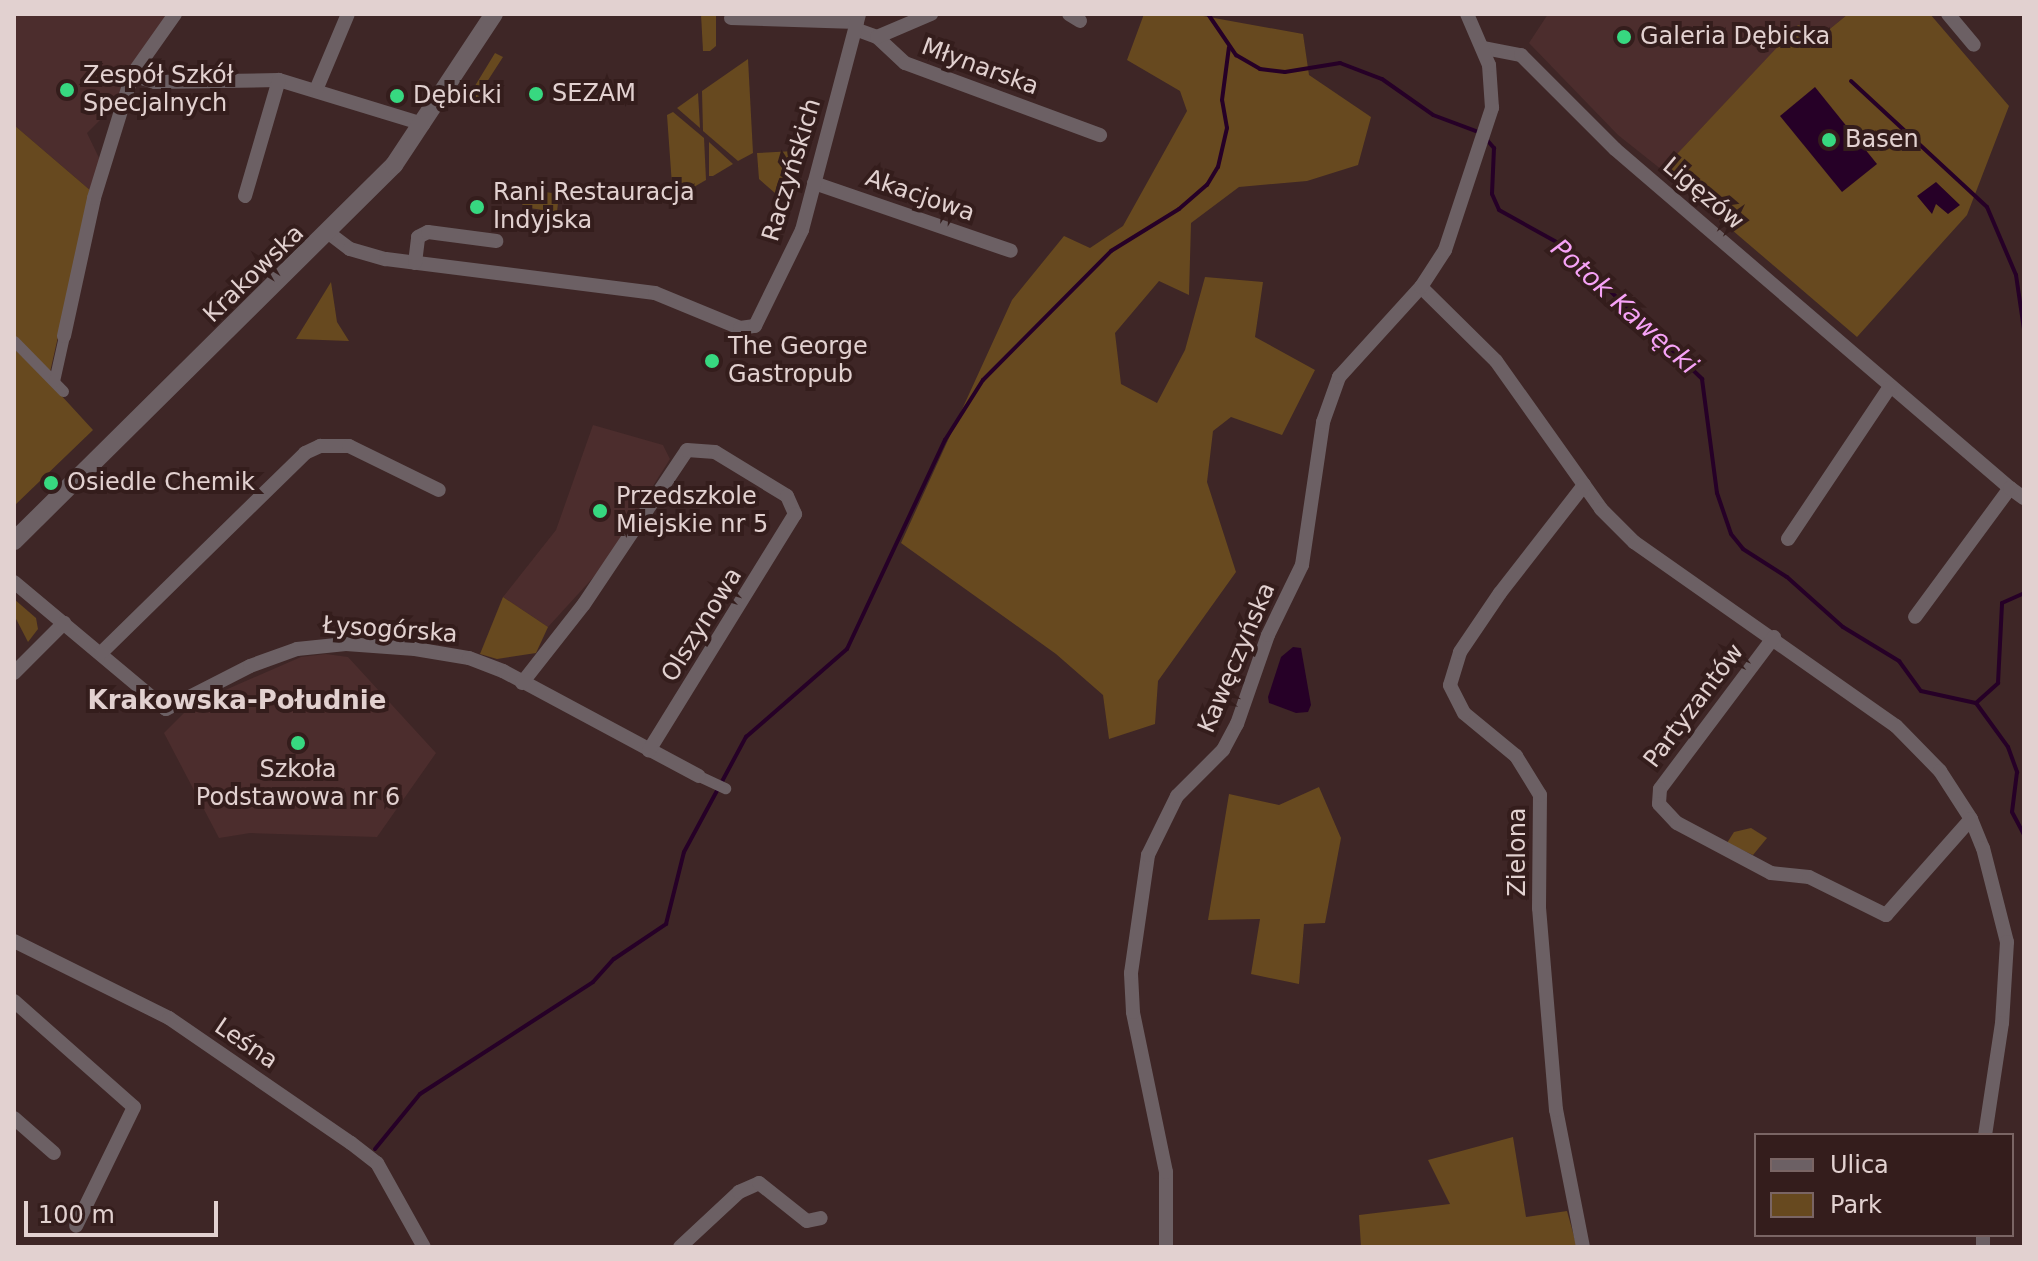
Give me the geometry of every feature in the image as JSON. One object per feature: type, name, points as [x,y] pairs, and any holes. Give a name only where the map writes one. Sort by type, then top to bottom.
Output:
[{"type":"street","points":[[54,381],[94,198],[132,75],[175,14]]},
{"type":"street","name":"Krakowska","points":[[14,541],[330,234],[394,165],[494,14]]},
{"type":"street","points":[[877,37],[931,14]]},
{"type":"street","points":[[1456,14],[1470,20]]},
{"type":"street","points":[[1948,14],[1974,45]]},
{"type":"street","points":[[316,90],[342,16]]},
{"type":"street","name":"Młynarska","points":[[731,18],[857,21],[905,63],[1100,135]]},
{"type":"street","name":"Kawęczyńska","points":[[1166,1247],[1166,1172],[1132,999],[1137,915],[1148,855],[1177,796],[1223,750],[1237,724],[1268,635],[1302,565],[1323,422],[1339,377],[1377,329],[1421,287],[1445,250],[1490,128],[1492,90],[1484,48],[1470,20]]},
{"type":"street","name":"Raczyńskich","points":[[415,263],[666,295],[748,328],[760,319],[802,230],[857,21]]},
{"type":"street","name":"Ligęzów","points":[[1484,48],[1521,55],[1605,139],[1889,388],[2024,498]]},
{"type":"street","points":[[132,75],[155,82],[279,80],[423,124]]},
{"type":"street","points":[[245,196],[279,80]]},
{"type":"street","name":"Akacjowa","points":[[814,183],[1011,251]]},
{"type":"street","points":[[330,234],[359,252],[415,263],[418,237],[428,232],[496,241]]},
{"type":"street","name":"Partyzantów","points":[[1421,287],[1496,361],[1584,485],[1634,542],[1774,637],[1923,748],[1971,819],[1996,886],[2008,965],[1985,1133]]},
{"type":"street","points":[[14,341],[63,391]]},
{"type":"street","points":[[1788,539],[1889,388]]},
{"type":"street","points":[[101,653],[305,453],[320,446],[349,446],[439,490]]},
{"type":"street","name":"Olszynowa","points":[[522,683],[584,604],[687,450],[715,452],[787,496],[795,514],[649,750]]},
{"type":"street","name":"Zielona","points":[[1583,1247],[1556,1110],[1539,908],[1540,795],[1521,762],[1464,713],[1450,685],[1460,652],[1500,593],[1584,485]]},
{"type":"street","points":[[1915,617],[2010,488]]},
{"type":"street","name":"Łysogórska","points":[[14,582],[166,709],[250,666],[319,645],[469,658],[699,776]]},
{"type":"street","points":[[14,673],[64,623]]},
{"type":"street","name":"Partyzantów","points":[[1774,637],[1660,789],[1659,804],[1677,823],[1771,873],[1809,877],[1886,915],[1971,819]]},
{"type":"street","points":[[699,776],[725,788]]},
{"type":"street","name":"Leśna","points":[[14,941],[169,1018],[308,1111],[377,1163],[424,1247]]},
{"type":"street","points":[[14,1001],[134,1107],[76,1226]]},
{"type":"street","points":[[14,1118],[54,1153]]},
{"type":"street","points":[[680,1247],[739,1192],[759,1183],[807,1221],[821,1218]]},
{"type":"shaded area","name":"Zespół Szkół Specjalnych","points":[[14,14],[169,14],[125,77],[116,104],[87,133],[100,160],[91,191],[14,125]]},
{"type":"shaded area","points":[[1548,14],[1848,14],[1825,33],[1798,26],[1662,170],[1618,135],[1529,43]]},
{"type":"shaded area","name":"Basen","points":[[1815,87],[1877,164],[1842,192],[1780,116]]},
{"type":"shaded area","name":"Basen","points":[[1936,182],[1960,205],[1948,214],[1936,204],[1932,214],[1917,196]]},
{"type":"shaded area","name":"Przedszkole Miejskie nr 5","points":[[593,425],[663,445],[670,459],[600,570],[548,627],[503,597],[556,530]]},
{"type":"shaded area","points":[[1293,647],[1301,648],[1311,705],[1308,712],[1296,713],[1269,703],[1268,697],[1281,657]]},
{"type":"shaded area","name":"Szkoła Podstawowa nr 6","points":[[326,654],[348,657],[436,753],[377,837],[250,833],[219,838],[164,733],[184,713],[223,691],[301,657]]},
{"type":"green space","points":[[701,14],[716,14],[716,46],[710,51],[703,51]]},
{"type":"green space","points":[[1144,14],[1192,14],[1303,34],[1309,75],[1371,117],[1358,165],[1307,181],[1239,187],[1191,223],[1189,295],[1159,281],[1115,333],[1121,384],[1157,403],[1185,350],[1205,277],[1263,282],[1255,337],[1315,370],[1282,435],[1231,417],[1213,431],[1207,482],[1236,572],[1158,681],[1155,724],[1109,739],[1103,695],[1056,654],[901,543],[1012,300],[1064,236],[1090,248],[1123,226],[1187,111],[1180,91],[1127,60]]},
{"type":"green space","points":[[1848,14],[1930,14],[2009,106],[1967,215],[1857,337],[1662,170],[1798,25],[1825,33]]},
{"type":"green space","points":[[495,53],[503,57],[483,88],[486,93],[471,102],[467,99]]},
{"type":"green space","points":[[748,59],[753,153],[738,161],[703,131],[702,91]]},
{"type":"green space","points":[[698,93],[700,128],[677,108]]},
{"type":"green space","points":[[673,112],[704,138],[706,180],[673,199],[667,115]]},
{"type":"green space","points":[[14,125],[91,191],[48,381],[93,430],[14,506]]},
{"type":"green space","points":[[806,141],[791,201],[783,200],[759,179],[757,153],[795,151]]},
{"type":"green space","points":[[709,142],[733,164],[713,176],[709,176]]},
{"type":"green space","points":[[525,189],[559,194],[557,212],[522,207]]},
{"type":"green space","points":[[331,282],[337,322],[349,341],[296,339]]},
{"type":"green space","points":[[503,597],[548,627],[536,653],[497,659],[480,654]]},
{"type":"green space","points":[[14,599],[36,618],[38,629],[28,642],[14,615]]},
{"type":"green space","points":[[1319,787],[1341,838],[1325,923],[1304,924],[1299,984],[1251,974],[1260,919],[1208,920],[1229,794],[1279,805]]},
{"type":"green space","points":[[1751,828],[1767,838],[1753,855],[1727,843],[1734,832]]},
{"type":"green space","points":[[1513,1137],[1526,1217],[1567,1211],[1577,1247],[1361,1247],[1359,1215],[1450,1204],[1428,1160]]},
{"type":"waterway","name":"Potok Kawęcki","points":[[1208,14],[1236,55],[1260,69],[1285,72],[1340,63],[1382,79],[1433,115],[1481,133]]},
{"type":"waterway","points":[[375,1149],[420,1094],[593,982],[614,959],[666,924],[684,852],[746,737],[847,649],[945,440],[983,380],[1111,251],[1179,209],[1207,185],[1218,167],[1227,128],[1222,100],[1229,47]]},
{"type":"waterway","points":[[1851,81],[1987,207],[2016,275],[2024,329]]},
{"type":"waterway","name":"Potok Kawęcki","points":[[1487,140],[1494,148],[1492,194],[1499,210],[1562,245],[1702,379],[1717,493],[1731,534],[1743,549],[1787,577],[1843,627],[1899,661],[1921,691],[1976,703],[1998,683],[2002,603],[2024,593]]},
{"type":"waterway","points":[[1976,703],[2008,747],[2017,772],[2012,812],[2024,835],[2024,867]]},
{"type":"place","name":"Galeria Dębicka","points":[[1624,37]]},
{"type":"place","name":"Zespół Szkół Specjalnych","points":[[67,90]]},
{"type":"place","name":"SEZAM","points":[[536,94]]},
{"type":"place","name":"Dębicki","points":[[397,96]]},
{"type":"place","name":"Basen","points":[[1829,140]]},
{"type":"place","name":"Rani Restauracja Indyjska","points":[[477,207]]},
{"type":"place","name":"The George Gastropub","points":[[712,361]]},
{"type":"place","name":"Osiedle Chemik","points":[[51,483]]},
{"type":"place","name":"Przedszkole Miejskie nr 5","points":[[600,511]]},
{"type":"place","name":"Szkoła Podstawowa nr 6","points":[[298,743]]},
{"type":"district","name":"Krakowska-Południe","points":[[237,701]]}]
